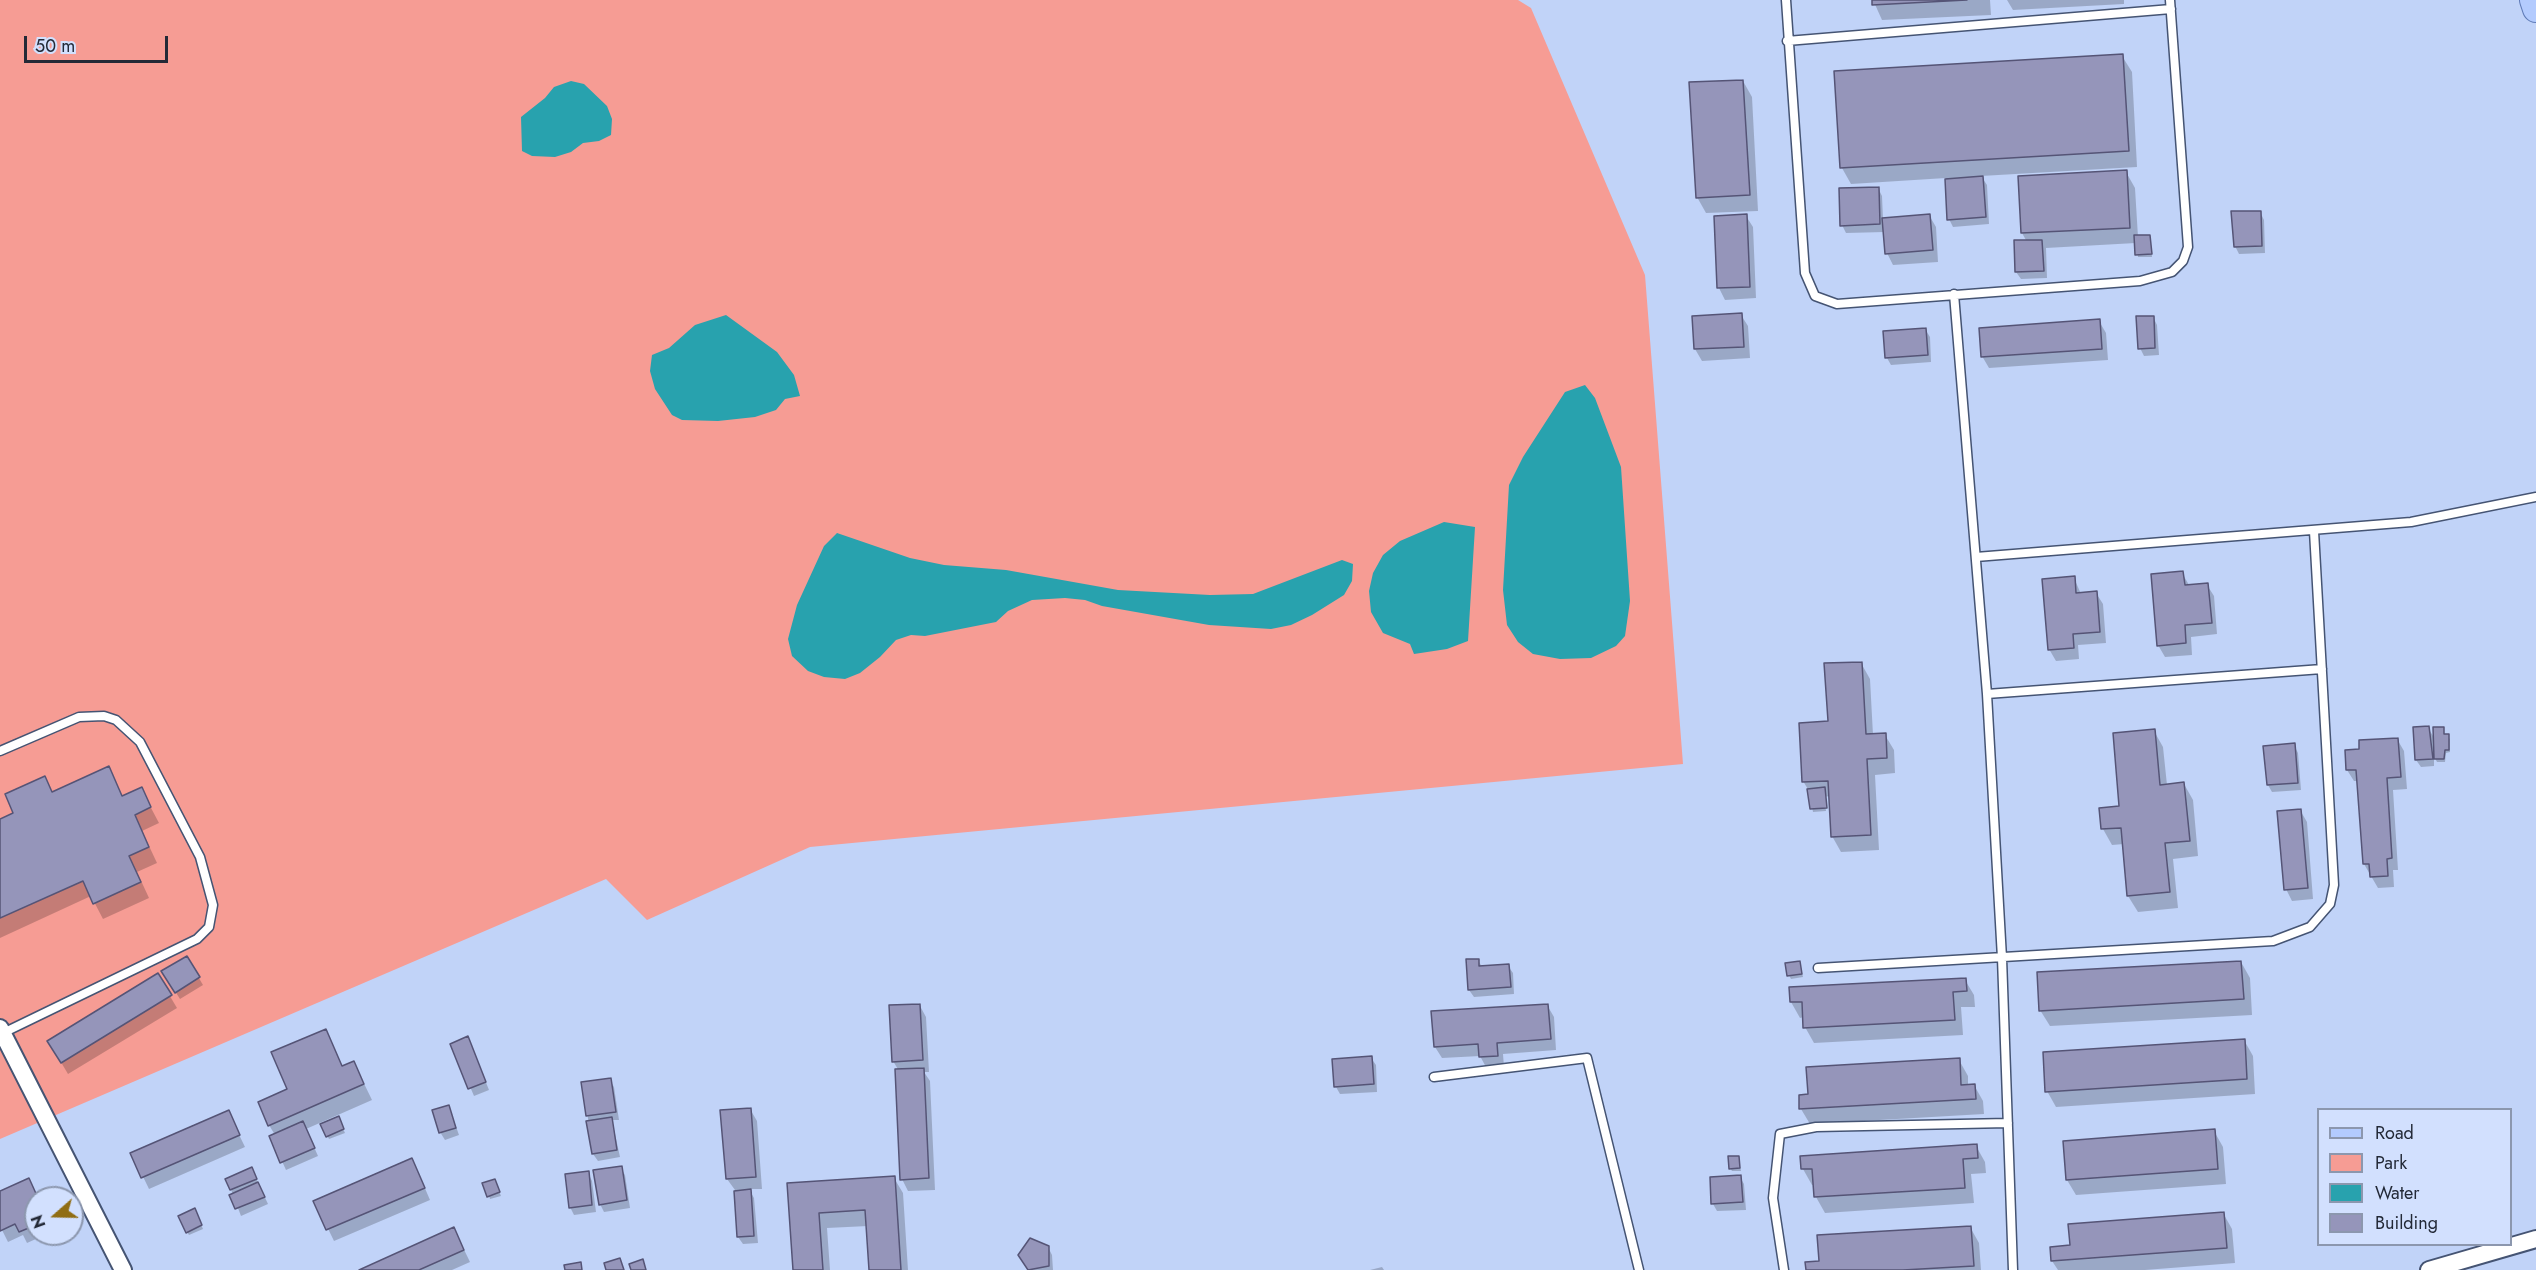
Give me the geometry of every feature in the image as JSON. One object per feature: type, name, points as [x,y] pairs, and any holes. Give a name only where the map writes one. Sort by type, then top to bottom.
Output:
[{"type":"main road","points":[[2533,0],[2536,9]]},
{"type":"street","points":[[1,1030],[123,1270]]},
{"type":"street","points":[[2512,1246],[2536,1239]]},
{"type":"street","points":[[2429,1270],[2512,1246]]},
{"type":"lane","points":[[1786,0],[1787,41],[1805,273],[1808,286],[1815,296],[1837,304],[2140,281],[2172,272],[2183,261],[2188,247],[2171,4],[1787,41]]},
{"type":"lane","points":[[1954,294],[1987,694],[2002,958],[2013,1270]]},
{"type":"lane","points":[[1976,557],[2411,522],[2536,497]]},
{"type":"lane","points":[[1818,968],[2273,941],[2310,927],[2330,904],[2334,885],[2314,531]]},
{"type":"lane","points":[[1987,694],[2322,669]]},
{"type":"lane","points":[[0,751],[79,717],[104,716],[116,720],[140,742],[200,857],[213,905],[209,927],[197,939],[1,1030]]},
{"type":"lane","points":[[1434,1077],[1587,1058],[1639,1270]]},
{"type":"lane","points":[[1784,1270],[1773,1198],[1780,1134],[1816,1127],[2008,1123]]},
{"type":"green space","points":[[0,0],[1518,0],[1531,8],[1645,275],[1683,764],[810,847],[647,920],[606,879],[0,1139]]},
{"type":"water","points":[[571,81],[584,84],[607,106],[612,119],[611,135],[599,141],[583,143],[571,152],[555,157],[532,156],[522,151],[521,117],[545,98],[554,87]]},
{"type":"water","points":[[726,315],[777,352],[794,375],[800,396],[785,399],[776,410],[755,417],[718,421],[682,420],[672,415],[655,389],[650,371],[652,355],[669,348],[695,325]]},
{"type":"water","points":[[1585,385],[1595,398],[1621,467],[1630,601],[1625,636],[1616,646],[1591,658],[1560,659],[1533,654],[1518,642],[1507,625],[1503,590],[1509,485],[1523,457],[1565,392]]},
{"type":"water","points":[[1444,522],[1475,527],[1468,641],[1447,649],[1414,654],[1410,644],[1383,633],[1371,612],[1369,591],[1373,573],[1383,555],[1400,541]]},
{"type":"water","points":[[837,533],[910,558],[944,565],[1006,570],[1118,590],[1210,595],[1253,594],[1342,560],[1353,564],[1352,581],[1344,595],[1312,615],[1291,625],[1271,629],[1209,625],[1102,606],[1085,600],[1065,598],[1032,600],[1008,611],[996,622],[925,636],[911,635],[896,640],[860,673],[845,679],[824,677],[808,671],[792,656],[788,639],[797,605],[824,546]]},
{"type":"building","points":[[1872,0],[1967,0],[1872,5]]},
{"type":"building","points":[[2123,54],[2129,151],[1840,168],[1834,71]]},
{"type":"building","points":[[1743,80],[1750,195],[1696,198],[1689,82]]},
{"type":"building","points":[[2127,170],[2130,228],[2021,233],[2018,176]]},
{"type":"building","points":[[1983,176],[1986,217],[1947,220],[1945,179]]},
{"type":"building","points":[[1879,187],[1880,224],[1840,226],[1839,188]]},
{"type":"building","points":[[2231,211],[2261,211],[2262,246],[2234,247]]},
{"type":"building","points":[[1747,214],[1750,287],[1717,288],[1714,216]]},
{"type":"building","points":[[1930,214],[1933,250],[1885,254],[1882,218]]},
{"type":"building","points":[[2134,235],[2150,235],[2152,254],[2135,255]]},
{"type":"building","points":[[2014,240],[2042,240],[2044,271],[2015,272]]},
{"type":"building","points":[[1742,313],[1744,347],[1694,349],[1692,316]]},
{"type":"building","points":[[2136,316],[2154,316],[2155,348],[2138,349]]},
{"type":"building","points":[[2100,319],[2102,349],[1981,357],[1979,328]]},
{"type":"building","points":[[1926,328],[1928,355],[1885,358],[1883,331]]},
{"type":"building","points":[[2183,571],[2185,585],[2208,583],[2212,623],[2185,625],[2186,643],[2157,646],[2151,574]]},
{"type":"building","points":[[2075,576],[2076,593],[2097,591],[2100,632],[2073,634],[2074,648],[2048,650],[2042,579]]},
{"type":"building","points":[[1862,662],[1866,734],[1886,733],[1887,758],[1867,759],[1871,835],[1831,837],[1828,781],[1802,782],[1799,723],[1828,721],[1824,663]]},
{"type":"building","points":[[2429,726],[2433,759],[2415,760],[2413,727]]},
{"type":"building","points":[[2433,727],[2444,727],[2444,734],[2449,734],[2449,750],[2445,750],[2444,759],[2434,759]]},
{"type":"building","points":[[2155,729],[2160,785],[2184,782],[2190,841],[2165,843],[2170,892],[2127,896],[2121,828],[2101,829],[2099,808],[2119,806],[2113,733]]},
{"type":"building","points":[[2398,738],[2401,777],[2387,778],[2392,858],[2387,859],[2388,876],[2370,877],[2369,864],[2363,864],[2356,770],[2346,770],[2345,750],[2359,749],[2359,740]]},
{"type":"building","points":[[2295,743],[2298,783],[2267,785],[2263,746]]},
{"type":"building","points":[[109,766],[122,796],[142,787],[151,807],[135,815],[149,847],[129,856],[141,882],[93,904],[83,881],[0,918],[0,819],[13,813],[5,794],[45,776],[52,792]]},
{"type":"building","points":[[1825,787],[1827,808],[1810,809],[1807,789]]},
{"type":"building","points":[[2301,809],[2308,888],[2284,890],[2277,811]]},
{"type":"building","points":[[187,956],[200,977],[175,993],[161,971]]},
{"type":"building","points":[[1466,959],[1479,959],[1479,966],[1509,964],[1511,987],[1468,990]]},
{"type":"building","points":[[1800,961],[1802,974],[1787,976],[1785,963]]},
{"type":"building","points":[[2241,961],[2244,999],[2039,1011],[2037,972]]},
{"type":"building","points":[[158,973],[172,995],[61,1063],[47,1041]]},
{"type":"building","points":[[1966,978],[1967,991],[1953,992],[1955,1020],[1803,1028],[1802,1002],[1790,1002],[1789,987]]},
{"type":"building","points":[[920,1004],[923,1060],[892,1062],[889,1005]]},
{"type":"building","points":[[1548,1004],[1551,1039],[1497,1043],[1498,1056],[1479,1057],[1478,1044],[1434,1047],[1431,1011]]},
{"type":"building","points":[[326,1029],[342,1066],[354,1061],[364,1084],[268,1126],[258,1102],[287,1089],[271,1052]]},
{"type":"building","points":[[468,1036],[486,1082],[468,1089],[450,1044]]},
{"type":"building","points":[[2245,1039],[2247,1079],[2045,1092],[2043,1052]]},
{"type":"building","points":[[1372,1056],[1374,1084],[1334,1087],[1332,1059]]},
{"type":"building","points":[[1960,1058],[1961,1085],[1975,1084],[1976,1099],[1799,1109],[1799,1095],[1808,1094],[1806,1067]]},
{"type":"building","points":[[924,1068],[929,1178],[900,1180],[895,1069]]},
{"type":"building","points":[[611,1078],[616,1112],[586,1116],[581,1082]]},
{"type":"building","points":[[449,1105],[456,1128],[439,1133],[432,1110]]},
{"type":"building","points":[[751,1108],[756,1177],[726,1179],[720,1110]]},
{"type":"building","points":[[229,1110],[240,1135],[141,1178],[130,1153]]},
{"type":"building","points":[[339,1116],[344,1129],[326,1137],[320,1124]]},
{"type":"building","points":[[612,1117],[617,1150],[592,1154],[586,1121]]},
{"type":"building","points":[[303,1121],[315,1148],[280,1163],[269,1136]]},
{"type":"building","points":[[2215,1129],[2218,1169],[2066,1180],[2063,1141]]},
{"type":"building","points":[[1977,1144],[1978,1158],[1963,1159],[1965,1188],[1814,1197],[1812,1169],[1801,1169],[1800,1156]]},
{"type":"building","points":[[1728,1156],[1739,1156],[1740,1168],[1729,1169]]},
{"type":"building","points":[[412,1158],[425,1188],[326,1230],[313,1201]]},
{"type":"building","points":[[622,1166],[627,1200],[599,1205],[593,1170]]},
{"type":"building","points":[[252,1167],[257,1179],[230,1190],[225,1179]]},
{"type":"building","points":[[589,1171],[592,1205],[569,1208],[565,1174]]},
{"type":"building","points":[[1741,1175],[1743,1202],[1711,1204],[1710,1177]]},
{"type":"building","points":[[895,1176],[901,1270],[869,1270],[865,1210],[819,1213],[823,1270],[793,1270],[787,1183]]},
{"type":"building","points":[[29,1178],[33,1186],[24,1186],[24,1230],[19,1232],[15,1224],[0,1231],[0,1191]]},
{"type":"building","points":[[495,1179],[500,1192],[487,1197],[482,1183]]},
{"type":"building","points":[[258,1182],[265,1197],[235,1209],[229,1195]]},
{"type":"building","points":[[751,1189],[754,1236],[737,1237],[734,1191]]},
{"type":"building","points":[[195,1208],[202,1225],[186,1233],[178,1216]]},
{"type":"building","points":[[2224,1212],[2227,1248],[2051,1261],[2050,1247],[2070,1245],[2068,1224]]},
{"type":"building","points":[[1971,1226],[1974,1266],[1903,1270],[1806,1270],[1805,1262],[1819,1261],[1817,1235]]},
{"type":"building","points":[[454,1227],[464,1250],[419,1270],[359,1270]]},
{"type":"building","points":[[1030,1238],[1049,1246],[1049,1266],[1028,1270],[1018,1255]]},
{"type":"building","points":[[620,1258],[624,1270],[606,1270],[604,1263]]},
{"type":"building","points":[[643,1259],[646,1270],[631,1270],[629,1264]]},
{"type":"building","points":[[581,1262],[582,1270],[565,1270],[564,1265]]}]
